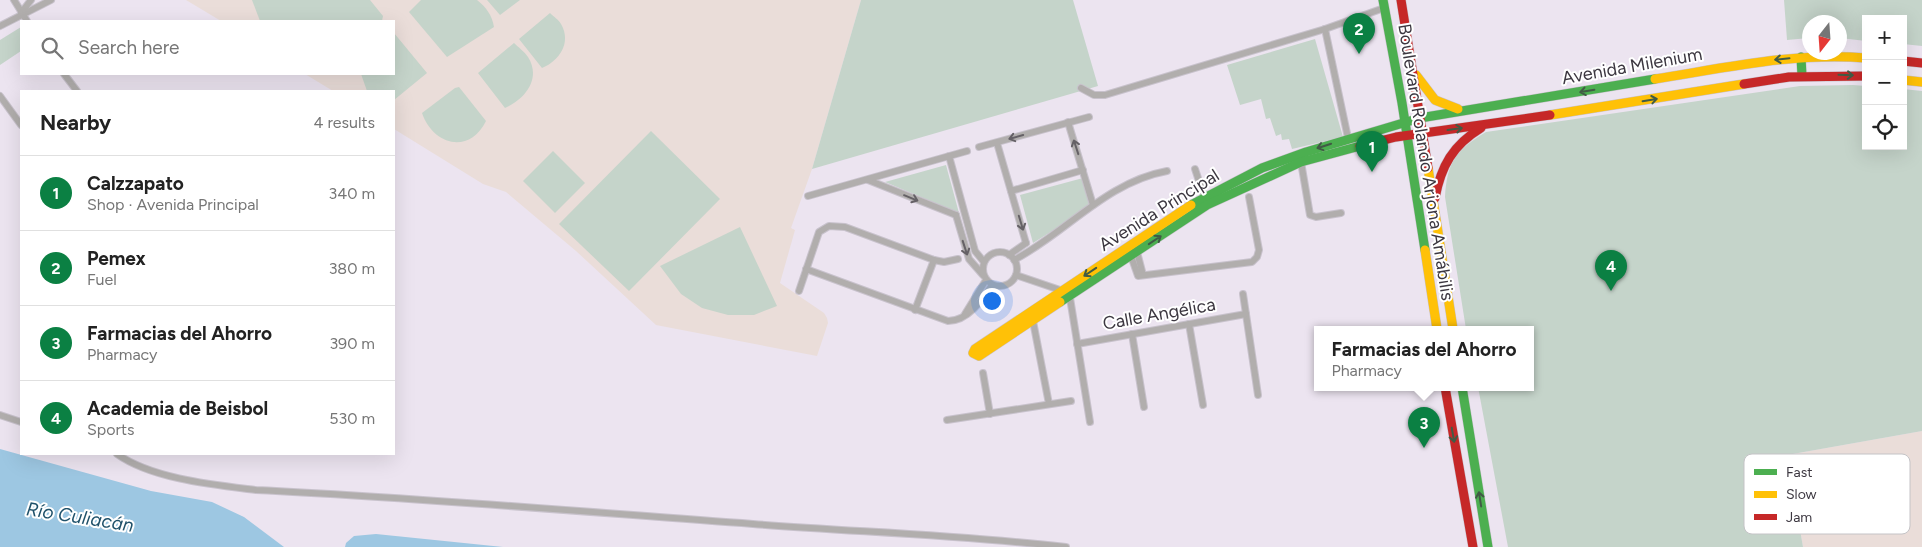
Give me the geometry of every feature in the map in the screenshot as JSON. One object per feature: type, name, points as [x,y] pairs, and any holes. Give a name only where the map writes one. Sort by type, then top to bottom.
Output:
[{"type":"street","points":[[14,0],[26,20]]},
{"type":"street","points":[[21,13],[31,0]]},
{"type":"street","points":[[0,26],[21,13],[34,10],[51,0]]},
{"type":"street","name":"Boulevard Rolando Arjona Amábilis","points":[[1401,0],[1452,326]]},
{"type":"street","points":[[1081,88],[1094,95],[1105,95],[1325,29],[1384,4]]},
{"type":"street","name":"Boulevard Rolando Arjona Amábilis","points":[[1384,4],[1405,123],[1437,326]]},
{"type":"street","points":[[1325,29],[1348,138]]},
{"type":"street","name":"Avenida Milenium","points":[[1405,123],[1461,110],[1736,65],[1829,55],[1862,58]]},
{"type":"street","points":[[1801,57],[1802,76]]},
{"type":"street","points":[[1907,62],[1922,63]]},
{"type":"street","points":[[1413,71],[1435,100],[1446,106],[1461,110]]},
{"type":"street","points":[[65,75],[76,90]]},
{"type":"street","name":"Avenida Milenium","points":[[1406,135],[1802,76],[1862,76]]},
{"type":"street","points":[[1907,80],[1922,82]]},
{"type":"street","points":[[0,96],[20,124]]},
{"type":"street","points":[[979,148],[1089,117]]},
{"type":"street","points":[[1068,122],[1093,205]]},
{"type":"street","name":"Avenida Principal","points":[[979,351],[1066,294],[1204,196],[1272,164],[1348,138],[1405,123]]},
{"type":"street","points":[[1433,209],[1438,180],[1446,158],[1462,139],[1487,124]]},
{"type":"street","name":"Avenida Principal","points":[[1066,294],[1134,254],[1207,205],[1301,162],[1352,147],[1406,135]]},
{"type":"street","points":[[997,143],[1026,243],[1032,249]]},
{"type":"street","points":[[808,196],[967,151]]},
{"type":"street","points":[[949,156],[975,251],[984,262]]},
{"type":"street","points":[[1301,162],[1310,215],[1316,217],[1341,213]]},
{"type":"street","points":[[1195,169],[1207,205]]},
{"type":"street","points":[[1011,191],[1084,170]]},
{"type":"street","points":[[1014,260],[1125,185],[1146,175],[1167,171]]},
{"type":"street","points":[[868,180],[956,215],[964,213]]},
{"type":"street","points":[[1134,254],[1140,274],[1255,260],[1259,250],[1249,197]]},
{"type":"street","points":[[956,215],[969,259],[992,285]]},
{"type":"street","points":[[799,291],[819,232],[829,226],[845,227],[934,260],[944,262],[958,259]]},
{"type":"street","points":[[1009,255],[1026,243]]},
{"type":"street","points":[[806,269],[948,321],[958,320],[964,316],[974,308],[992,285],[1008,284],[1016,276],[1017,270],[1014,260],[1009,255],[997,252],[987,257],[984,262],[985,278],[964,316]]},
{"type":"street","points":[[915,310],[934,260]]},
{"type":"street","points":[[1016,276],[1066,294],[1077,344],[1090,422]]},
{"type":"street","points":[[1243,294],[1258,395]]},
{"type":"street","name":"Calle Angélica","points":[[1077,344],[1246,314]]},
{"type":"street","points":[[1033,316],[1048,404]]},
{"type":"street","points":[[1190,324],[1203,405]]},
{"type":"street","points":[[1132,334],[1144,407]]},
{"type":"street","points":[[983,373],[990,414]]},
{"type":"street","points":[[1447,391],[1473,547]]},
{"type":"street","points":[[1463,391],[1488,547]]},
{"type":"street","points":[[948,420],[1071,401]]},
{"type":"street","points":[[0,415],[20,422]]},
{"type":"street","points":[[119,455],[141,466],[164,473],[220,485],[256,490],[568,509],[753,524],[961,537],[1066,547]]},
{"type":"shaded area","points":[[186,0],[861,0],[812,169],[791,228],[795,230],[780,283],[824,313],[827,318],[828,323],[817,356],[656,325],[576,251],[506,192],[483,184],[395,130],[395,90],[331,90],[307,75],[395,75],[395,20],[219,20]]},
{"type":"shaded area","points":[[252,0],[370,0],[383,16],[382,20],[260,20]]},
{"type":"shaded area","points":[[421,0],[477,0],[488,12],[494,27],[447,57],[409,12]]},
{"type":"shaded area","points":[[487,0],[520,0],[500,15]]},
{"type":"shaded area","points":[[861,0],[1073,0],[1098,86],[812,169]]},
{"type":"shaded area","points":[[1784,0],[1922,0],[1922,46],[1907,44],[1907,15],[1862,15],[1862,41],[1847,39],[1847,15],[1802,15],[1802,39],[1787,40]]},
{"type":"shaded area","points":[[550,13],[561,24],[565,38],[562,50],[558,56],[554,61],[542,68],[519,39]]},
{"type":"shaded area","points":[[20,28],[20,52],[0,65],[0,40]]},
{"type":"shaded area","points":[[395,34],[427,73],[395,99],[395,90],[367,90],[361,75],[395,75]]},
{"type":"shaded area","points":[[1315,39],[1343,137],[1292,149],[1289,139],[1282,140],[1281,134],[1276,136],[1270,118],[1266,119],[1261,99],[1240,105],[1227,65]]},
{"type":"shaded area","points":[[514,43],[528,57],[532,65],[532,81],[519,100],[505,108],[478,73]]},
{"type":"shaded area","points":[[1853,85],[1862,86],[1862,150],[1907,150],[1907,89],[1922,91],[1922,431],[1793,454],[1744,454],[1744,534],[1801,534],[1803,547],[1508,547],[1479,391],[1534,391],[1534,326],[1466,326],[1445,197],[1448,175],[1455,158],[1467,145],[1486,132],[1800,86]]},
{"type":"shaded area","points":[[459,87],[486,121],[479,132],[470,139],[452,142],[434,133],[422,113]]},
{"type":"shaded area","points":[[651,131],[720,199],[629,291],[559,224]]},
{"type":"shaded area","points":[[553,151],[585,183],[555,213],[523,181]]},
{"type":"shaded area","points":[[946,165],[959,213],[885,182]]},
{"type":"shaded area","points":[[1083,178],[1092,206],[1033,243],[1020,195]]},
{"type":"shaded area","points":[[740,227],[777,306],[754,315],[728,315],[702,308],[681,294],[660,266]]},
{"type":"shaded area","points":[[1922,431],[1922,547],[1803,547],[1801,534],[1910,534],[1910,454],[1793,454]]},
{"type":"water","name":"Río Culiacán","points":[[0,449],[151,491],[212,502],[244,517],[284,547],[0,547]]},
{"type":"water","points":[[376,534],[503,547],[345,547],[346,543],[354,536]]},
{"type":"traffic: fast","points":[[1383,0],[1402,103],[1425,250]]},
{"type":"traffic: fast","points":[[1801,57],[1802,76]]},
{"type":"traffic: fast","points":[[1191,205],[1262,168],[1306,152],[1420,118],[1655,79]]},
{"type":"traffic: fast","points":[[1060,302],[1207,205],[1301,162],[1360,146]]},
{"type":"traffic: fast","points":[[1463,391],[1488,547]]},
{"type":"traffic: slow","points":[[1655,79],[1786,59],[1813,57],[1862,58]]},
{"type":"traffic: slow","points":[[1416,75],[1435,100],[1458,109]]},
{"type":"traffic: slow","points":[[1907,80],[1922,82]]},
{"type":"traffic: slow","points":[[1550,115],[1744,84]]},
{"type":"traffic: slow","points":[[1428,168],[1453,326]]},
{"type":"traffic: slow","points":[[1060,302],[979,356],[973,353],[975,349],[1191,205]]},
{"type":"traffic: slow","points":[[1425,250],[1437,326]]},
{"type":"traffic: jam","points":[[1401,0],[1428,168]]},
{"type":"traffic: jam","points":[[1907,61],[1922,63]]},
{"type":"traffic: jam","points":[[1744,84],[1789,77],[1862,76]]},
{"type":"traffic: jam","points":[[1360,146],[1396,137],[1550,115]]},
{"type":"traffic: jam","points":[[1435,198],[1441,176],[1450,157],[1463,142],[1481,128]]},
{"type":"traffic: jam","points":[[1446,391],[1473,547]]},
{"type":"place","name":"Pemex","points":[[1359,54]]},
{"type":"place","name":"Calzzapato","points":[[1372,172]]},
{"type":"place","name":"Academia de Beisbol","points":[[1611,291]]},
{"type":"place","name":"Farmacias del Ahorro","points":[[1424,448]]}]
